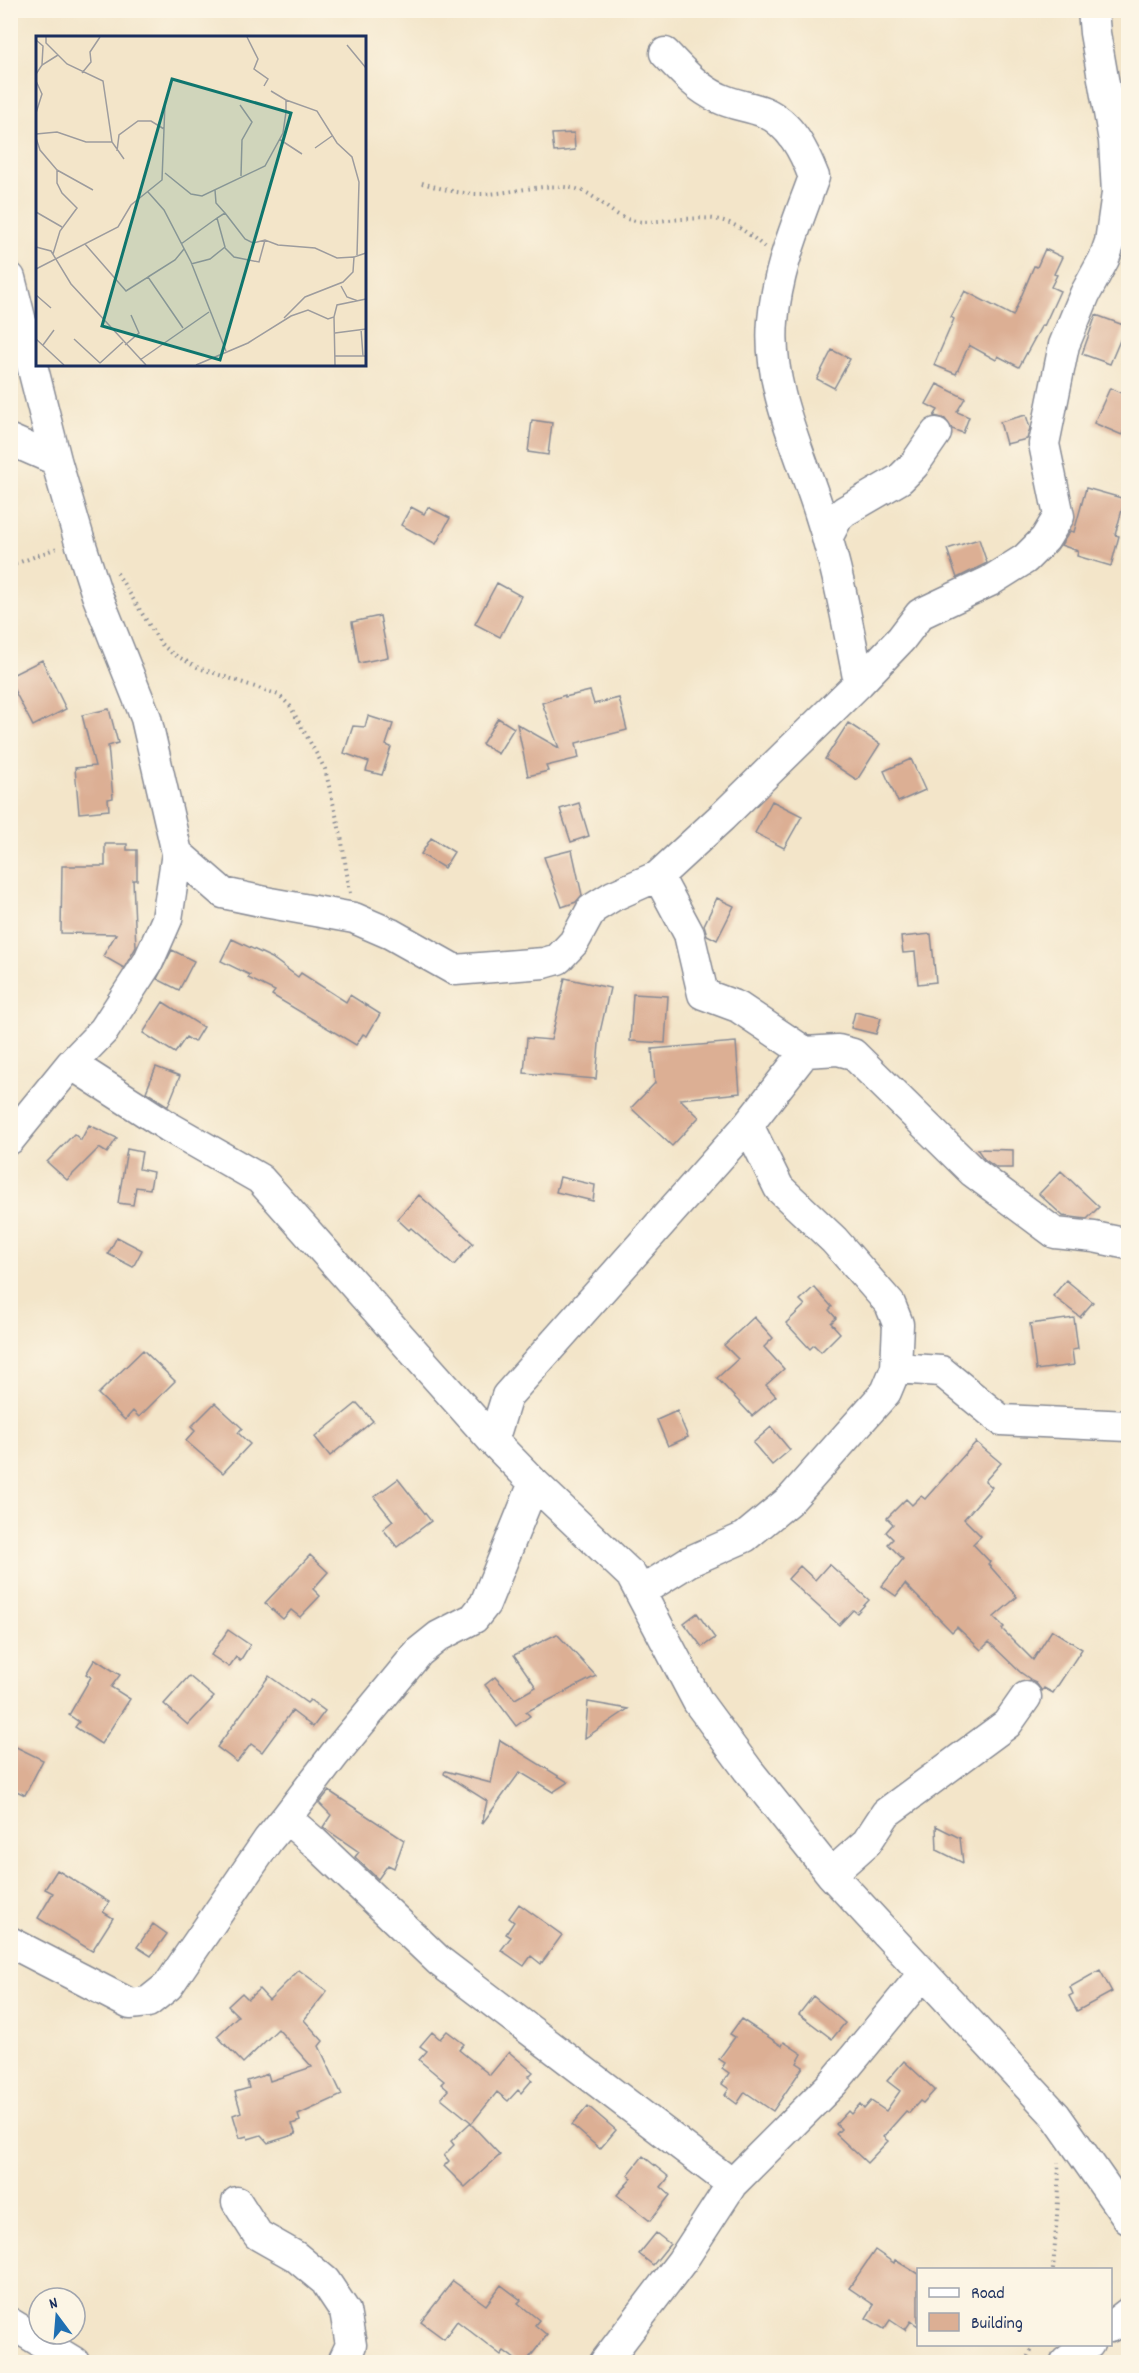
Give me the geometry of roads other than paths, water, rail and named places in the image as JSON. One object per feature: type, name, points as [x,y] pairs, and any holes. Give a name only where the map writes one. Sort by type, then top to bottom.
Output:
[{"type":"street","points":[[177,853],[223,893],[354,918],[391,934],[455,970],[544,963],[558,959],[574,942],[591,909],[657,876],[723,817],[859,683],[901,639],[920,614],[990,581],[1017,565],[1039,546],[1059,516],[1044,444],[1064,345],[1084,294],[1116,260],[1110,242],[1117,193],[1114,141],[1096,43],[1093,10]]},
{"type":"street","points":[[665,53],[684,73],[718,98],[766,113],[793,134],[804,150],[814,177],[783,264],[772,322],[773,359],[782,400],[836,568],[859,683]]},
{"type":"street","points":[[10,278],[56,460],[79,539],[97,595],[146,718],[177,853],[167,919],[148,962],[104,1030],[71,1064],[10,1138]]},
{"type":"street","points":[[827,538],[838,518],[845,511],[900,479],[914,465],[936,433]]},
{"type":"street","points":[[10,440],[56,460]]},
{"type":"street","points":[[657,876],[689,934],[703,994],[738,1008],[804,1052],[838,1050],[853,1054],[973,1172],[1055,1233],[1094,1237],[1128,1244]]},
{"type":"street","points":[[494,1441],[507,1396],[748,1125],[804,1052]]},
{"type":"street","points":[[71,1064],[169,1127],[260,1179],[494,1441],[534,1483],[631,1575],[698,1702],[748,1770],[831,1874],[1056,2116],[1128,2219]]},
{"type":"street","points":[[640,1592],[688,1562],[745,1537],[791,1499],[886,1392],[896,1368],[898,1324],[890,1304],[834,1240],[779,1188],[748,1125]]},
{"type":"street","points":[[896,1368],[941,1371],[1001,1420],[1128,1426]]},
{"type":"street","points":[[10,1942],[130,2004],[148,2002],[168,1986],[268,1840],[419,1652],[439,1636],[474,1618],[485,1604],[534,1483]]},
{"type":"street","points":[[831,1874],[867,1842],[886,1813],[1006,1724],[1026,1697]]},
{"type":"street","points":[[286,1818],[439,1961],[732,2184]]},
{"type":"street","points":[[605,2362],[682,2261],[732,2184],[834,2082],[923,1974]]},
{"type":"street","points":[[237,2202],[258,2235],[295,2256],[325,2281],[345,2311],[351,2345],[343,2362]]},
{"type":"street","points":[[1112,2325],[1128,2313]]},
{"type":"street","points":[[10,2323],[74,2362]]},
{"type":"street","points":[[1066,2362],[1086,2346]]}]
